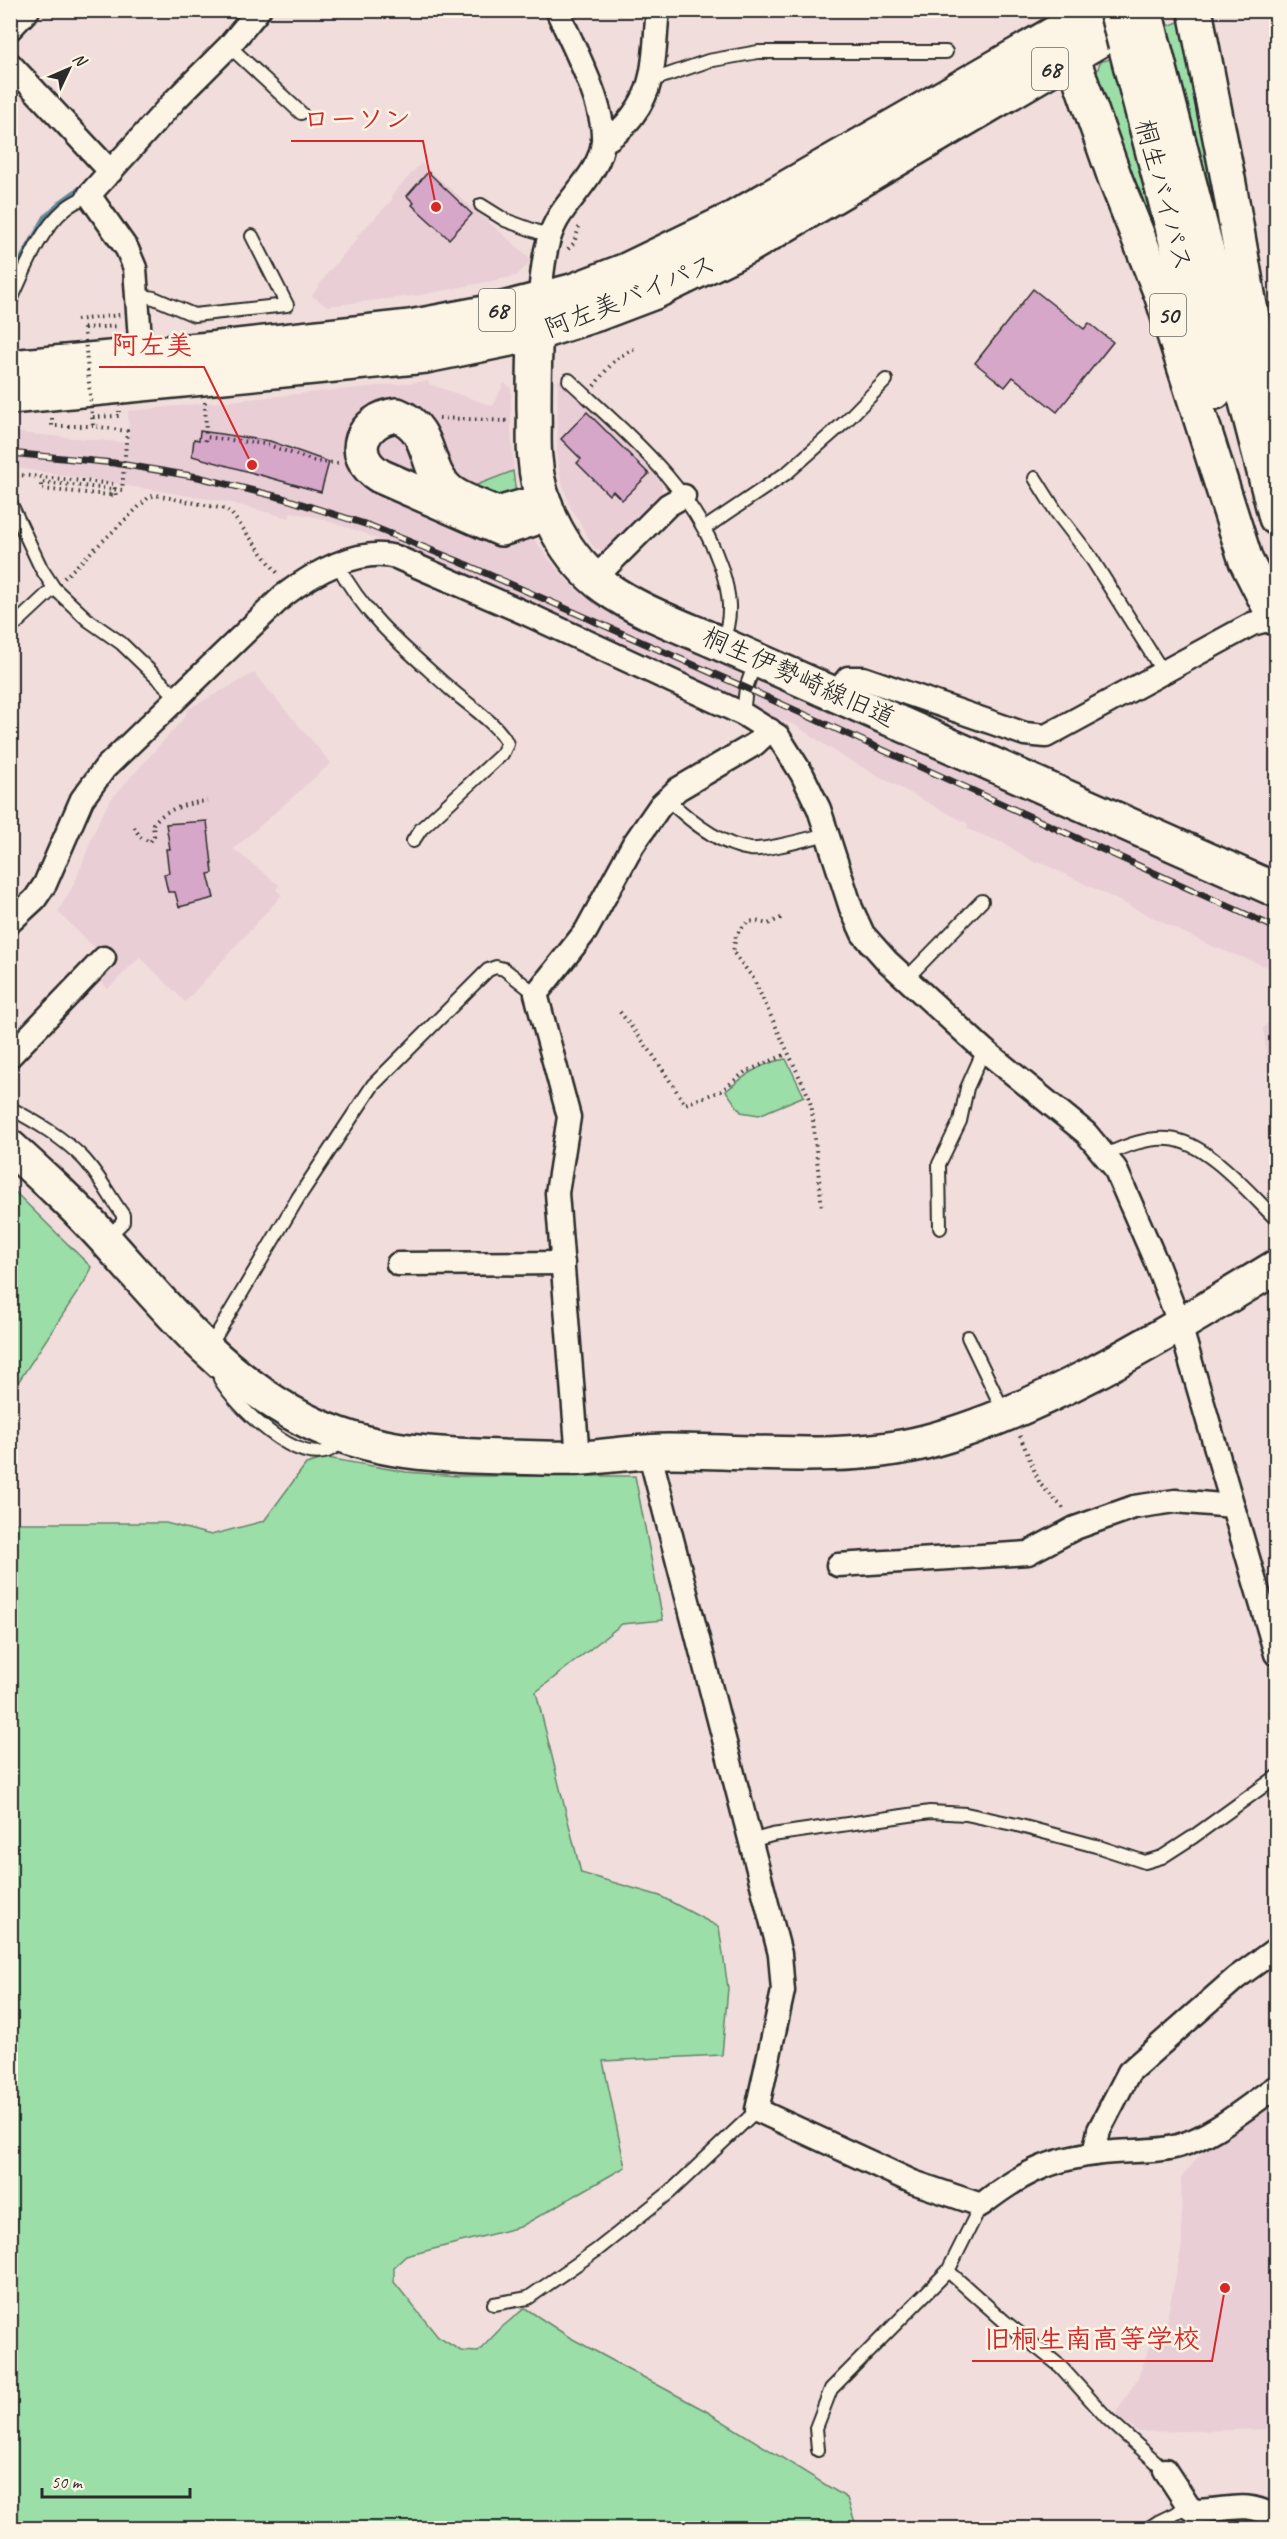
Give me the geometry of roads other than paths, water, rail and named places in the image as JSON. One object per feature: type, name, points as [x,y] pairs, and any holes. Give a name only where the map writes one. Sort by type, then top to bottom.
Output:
[{"type":"main road","name":"桐生バイパス","points":[[1116,10],[1143,24],[1276,518]]},
{"type":"main road","points":[[1195,10],[1276,455]]},
{"type":"main road","name":"桐生バイパス","points":[[1143,24],[1276,620]]},
{"type":"main road","name":"阿左美バイパス","points":[[10,367],[210,349],[410,327],[539,301],[624,271],[734,218],[1075,26],[1143,24]]},
{"type":"main road","name":"阿左美バイパス","points":[[10,397],[426,356],[535,334],[597,314],[655,292],[722,259],[1075,26]]},
{"type":"main road","name":"50","points":[[1075,26],[1116,181],[1161,294],[1246,561],[1276,620]]},
{"type":"main road","name":"桐生伊勢崎線旧道","points":[[539,301],[535,334],[534,458],[546,506],[564,541],[595,578],[633,604],[1276,890]]},
{"type":"main road","points":[[428,484],[501,529],[530,520],[546,506]]},
{"type":"main road","points":[[10,1147],[72,1204],[169,1313],[216,1357],[273,1402],[313,1424],[344,1437],[381,1448],[441,1455],[578,1458],[649,1451],[793,1453],[876,1450],[923,1442],[1055,1392],[1180,1325],[1276,1267]]},
{"type":"street","points":[[10,29],[28,10]]},
{"type":"street","points":[[141,354],[135,268],[127,249],[89,195],[175,100],[229,46],[259,10]]},
{"type":"street","points":[[539,301],[549,236],[597,162],[603,142],[594,97],[557,10]]},
{"type":"street","points":[[603,142],[619,132],[640,102],[650,81],[658,10]]},
{"type":"street","points":[[10,64],[111,172]]},
{"type":"street","points":[[595,578],[668,505],[684,496]]},
{"type":"street","points":[[10,922],[35,899],[45,884],[82,799],[99,775],[290,591],[338,565],[376,554],[396,557],[525,613],[743,714],[770,730],[784,744],[802,774],[827,834],[857,925],[870,943],[984,1050],[1086,1133],[1106,1155],[1125,1188],[1180,1325],[1276,1654]]},
{"type":"street","points":[[836,693],[848,678],[863,678],[1037,737],[1056,732],[1252,624],[1276,620]]},
{"type":"street","points":[[578,1458],[558,1186],[569,1117],[536,994],[586,931],[643,827],[666,799],[703,773],[755,744],[770,730]]},
{"type":"street","points":[[10,1056],[104,958]]},
{"type":"street","points":[[398,1264],[563,1263]]},
{"type":"street","points":[[649,1451],[780,1954],[783,1980],[780,2003],[757,2110],[913,2182],[981,2205],[1006,2184],[1052,2163],[1094,2154],[1180,2146],[1195,2140],[1276,2087]]},
{"type":"street","points":[[838,1565],[1028,1553],[1086,1523],[1156,1502],[1175,1501],[1233,1506]]},
{"type":"street","points":[[1094,2154],[1099,2130],[1129,2072],[1236,1978],[1276,1949]]},
{"type":"street","points":[[1166,2470],[1189,2507],[1195,2511],[1252,2507],[1272,2521]]},
{"type":"lane","points":[[229,46],[301,113]]},
{"type":"lane","points":[[650,81],[708,61],[758,52],[946,52]]},
{"type":"lane","points":[[10,302],[34,251],[53,222],[65,209],[89,195]]},
{"type":"lane","points":[[481,205],[505,220],[549,236]]},
{"type":"lane","points":[[138,295],[154,298],[194,315],[287,306],[252,236]]},
{"type":"lane","points":[[569,380],[667,474],[705,528],[726,582],[730,622],[721,644]]},
{"type":"lane","points":[[705,528],[788,472],[846,421],[886,380]]},
{"type":"lane","points":[[1035,478],[1057,513],[1090,556],[1163,672]]},
{"type":"lane","points":[[10,502],[41,568],[54,588],[88,620],[121,643],[179,699]]},
{"type":"lane","points":[[338,565],[366,610],[448,688],[500,732],[507,744],[502,754],[421,829],[413,841]]},
{"type":"lane","points":[[10,629],[54,588]]},
{"type":"lane","points":[[743,714],[746,688],[756,659]]},
{"type":"lane","points":[[666,799],[700,827],[733,844],[750,849],[827,834]]},
{"type":"lane","points":[[906,979],[982,901]]},
{"type":"lane","points":[[216,1357],[216,1336],[328,1150],[382,1075],[488,970],[496,967],[504,969],[536,994]]},
{"type":"lane","points":[[940,1228],[939,1164],[960,1121],[967,1088],[984,1050]]},
{"type":"lane","points":[[10,1108],[66,1143],[98,1176],[123,1215],[123,1222],[105,1239]]},
{"type":"lane","points":[[1106,1155],[1158,1139],[1182,1141],[1205,1154],[1276,1219]]},
{"type":"lane","points":[[968,1337],[1007,1412]]},
{"type":"lane","points":[[752,1841],[772,1835],[930,1812],[949,1812],[1017,1825],[1145,1862],[1154,1860],[1193,1837],[1276,1777]]},
{"type":"lane","points":[[494,2304],[528,2298],[589,2256],[670,2192],[757,2110]]},
{"type":"lane","points":[[818,2450],[816,2428],[831,2389],[948,2271],[981,2205]]},
{"type":"lane","points":[[948,2271],[1004,2321],[1060,2366],[1108,2419],[1166,2470]]},
{"type":"lane","points":[[1149,2529],[1189,2507]]},
{"type":"waterway","points":[[10,280],[46,217],[59,204],[84,186]]},
{"type":"railway","points":[[10,453],[114,463],[198,477],[283,498],[368,525],[458,561],[746,688],[1276,928]]},
{"type":"place","name":"ローソン","points":[[436,207]]},
{"type":"place","name":"阿左美","points":[[252,465]]},
{"type":"place","name":"旧桐生南高等学校","points":[[1225,2288]]}]
